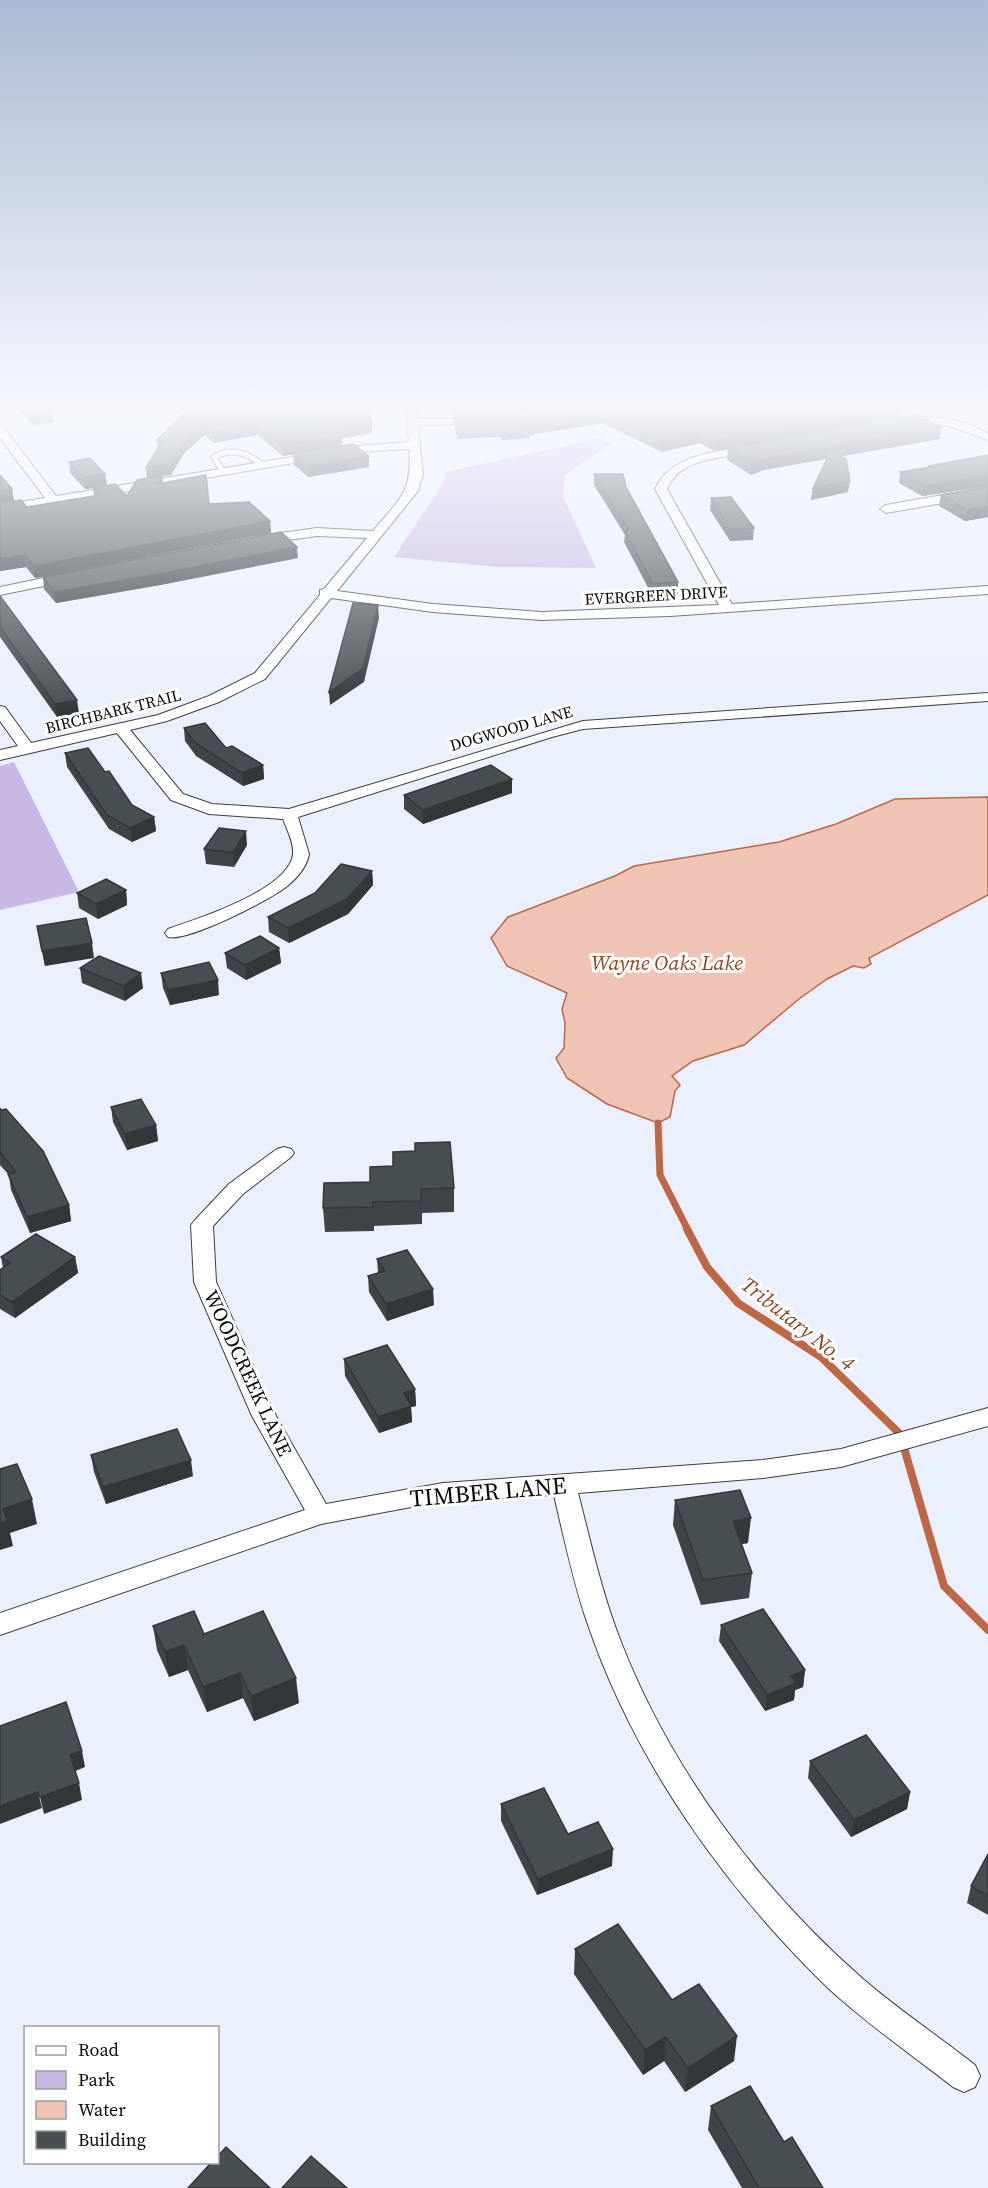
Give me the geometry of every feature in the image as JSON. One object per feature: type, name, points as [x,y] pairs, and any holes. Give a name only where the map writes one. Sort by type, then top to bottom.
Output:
[{"type":"street","name":"BIRCHBARK TRAIL","points":[[0,755],[122,729],[194,707],[260,676],[325,593],[398,507]]},
{"type":"street","points":[[670,507],[728,608]]},
{"type":"street","points":[[886,509],[897,507]]},
{"type":"street","points":[[241,544],[298,534],[327,532],[376,535]]},
{"type":"street","points":[[0,591],[80,575]]},
{"type":"street","name":"EVERGREEN DRIVE","points":[[325,593],[433,608],[541,616],[728,608],[988,590]]},
{"type":"street","name":"DOGWOOD LANE","points":[[122,729],[171,792],[183,800],[210,810],[289,814],[547,734],[583,725],[988,697]]},
{"type":"street","points":[[0,710],[27,749]]},
{"type":"street","points":[[174,933],[266,893],[287,878],[300,859],[301,850],[289,814]]},
{"type":"street","name":"WOODCREEK LANE","points":[[284,1153],[236,1189],[202,1225],[206,1282],[264,1416],[320,1515]]},
{"type":"street","name":"TIMBER LANE","points":[[0,1624],[320,1515],[443,1492],[763,1469],[841,1458],[921,1438],[988,1417]]},
{"type":"street","points":[[564,1485],[590,1591],[608,1644],[637,1708],[665,1759],[700,1814],[747,1876],[841,1978],[964,2076]]},
{"type":"green space","points":[[427,507],[568,507],[596,568],[497,567],[394,557]]},
{"type":"green space","points":[[14,762],[79,892],[0,910],[0,766]]},
{"type":"water","name":"Wayne Oaks Lake","points":[[988,797],[988,895],[869,958],[871,964],[864,968],[853,966],[827,979],[744,1045],[693,1061],[672,1076],[680,1085],[675,1091],[670,1117],[658,1123],[607,1104],[567,1078],[556,1058],[564,1048],[565,1023],[562,1009],[567,993],[507,966],[491,938],[508,917],[615,876],[634,866],[779,842],[836,824],[895,799]]},
{"type":"building","points":[[0,507],[255,507],[270,521],[34,566],[25,555],[0,559]]},
{"type":"building","points":[[615,507],[637,507],[678,582],[653,584],[625,531],[629,530]]},
{"type":"building","points":[[717,507],[738,507],[754,528],[730,529]]},
{"type":"building","points":[[962,507],[982,507],[967,510]]},
{"type":"building","points":[[281,532],[297,547],[54,592],[43,577]]},
{"type":"building","points":[[0,596],[77,700],[55,704],[0,627]]},
{"type":"building","points":[[353,603],[378,605],[363,668],[329,692]]},
{"type":"building","points":[[205,723],[226,748],[232,746],[263,765],[242,773],[194,742],[184,728]]},
{"type":"building","points":[[88,748],[105,772],[109,771],[132,805],[154,817],[130,828],[107,815],[65,753]]},
{"type":"building","points":[[491,765],[512,779],[423,810],[404,795]]},
{"type":"building","points":[[219,828],[246,831],[233,853],[204,849]]},
{"type":"building","points":[[341,864],[372,871],[347,899],[288,928],[268,917],[315,893]]},
{"type":"building","points":[[106,879],[126,890],[96,904],[77,893]]},
{"type":"building","points":[[86,918],[92,943],[42,951],[37,926]]},
{"type":"building","points":[[260,936],[279,948],[245,965],[225,953]]},
{"type":"building","points":[[99,956],[141,973],[123,986],[80,968]]},
{"type":"building","points":[[209,962],[218,980],[168,990],[161,973]]},
{"type":"building","points":[[141,1099],[156,1125],[125,1134],[111,1107]]},
{"type":"building","points":[[0,1108],[1,1110],[6,1109],[43,1151],[69,1205],[27,1217],[8,1174],[16,1172],[0,1152]]},
{"type":"building","points":[[450,1142],[454,1188],[421,1189],[421,1201],[373,1202],[373,1207],[323,1208],[324,1183],[370,1182],[370,1167],[393,1166],[393,1152],[415,1151],[415,1143]]},
{"type":"building","points":[[36,1234],[75,1257],[12,1302],[0,1295],[0,1270],[10,1263],[1,1257]]},
{"type":"building","points":[[407,1250],[433,1289],[386,1304],[368,1276],[385,1271],[377,1259]]},
{"type":"building","points":[[387,1345],[415,1389],[404,1393],[411,1406],[378,1417],[344,1359]]},
{"type":"building","points":[[177,1429],[191,1460],[103,1487],[91,1455]]},
{"type":"building","points":[[17,1464],[32,1499],[3,1509],[8,1521],[0,1523],[0,1469]]},
{"type":"building","points":[[740,1490],[751,1518],[733,1521],[752,1573],[703,1580],[675,1500]]},
{"type":"building","points":[[763,1609],[805,1670],[791,1676],[796,1683],[767,1695],[721,1625]]},
{"type":"building","points":[[194,1611],[204,1634],[263,1611],[296,1678],[251,1696],[240,1673],[203,1687],[184,1645],[165,1652],[153,1626]]},
{"type":"building","points":[[66,1702],[82,1751],[70,1755],[79,1783],[40,1797],[38,1792],[0,1806],[0,1726]]},
{"type":"building","points":[[866,1735],[910,1792],[854,1820],[810,1761]]},
{"type":"building","points":[[544,1788],[568,1834],[598,1822],[613,1849],[538,1879],[501,1804]]},
{"type":"building","points":[[988,1854],[988,1896],[971,1886]]},
{"type":"building","points":[[618,1924],[672,2000],[699,1984],[737,2036],[688,2068],[666,2037],[645,2050],[575,1949]]},
{"type":"building","points":[[750,2086],[784,2142],[792,2137],[823,2188],[759,2188],[711,2106]]},
{"type":"building","points":[[226,2147],[270,2188],[188,2188],[210,2164],[219,2164],[219,2155]]},
{"type":"building","points":[[311,2156],[347,2188],[282,2188]]},
{"type":"waterway","name":"Tributary No. 4","points":[[658,1123],[660,1175],[688,1230]]},
{"type":"waterway","name":"Tributary No. 4","points":[[687,1229],[707,1267],[738,1303],[821,1357],[900,1434],[944,1586],[988,1630]]}]
